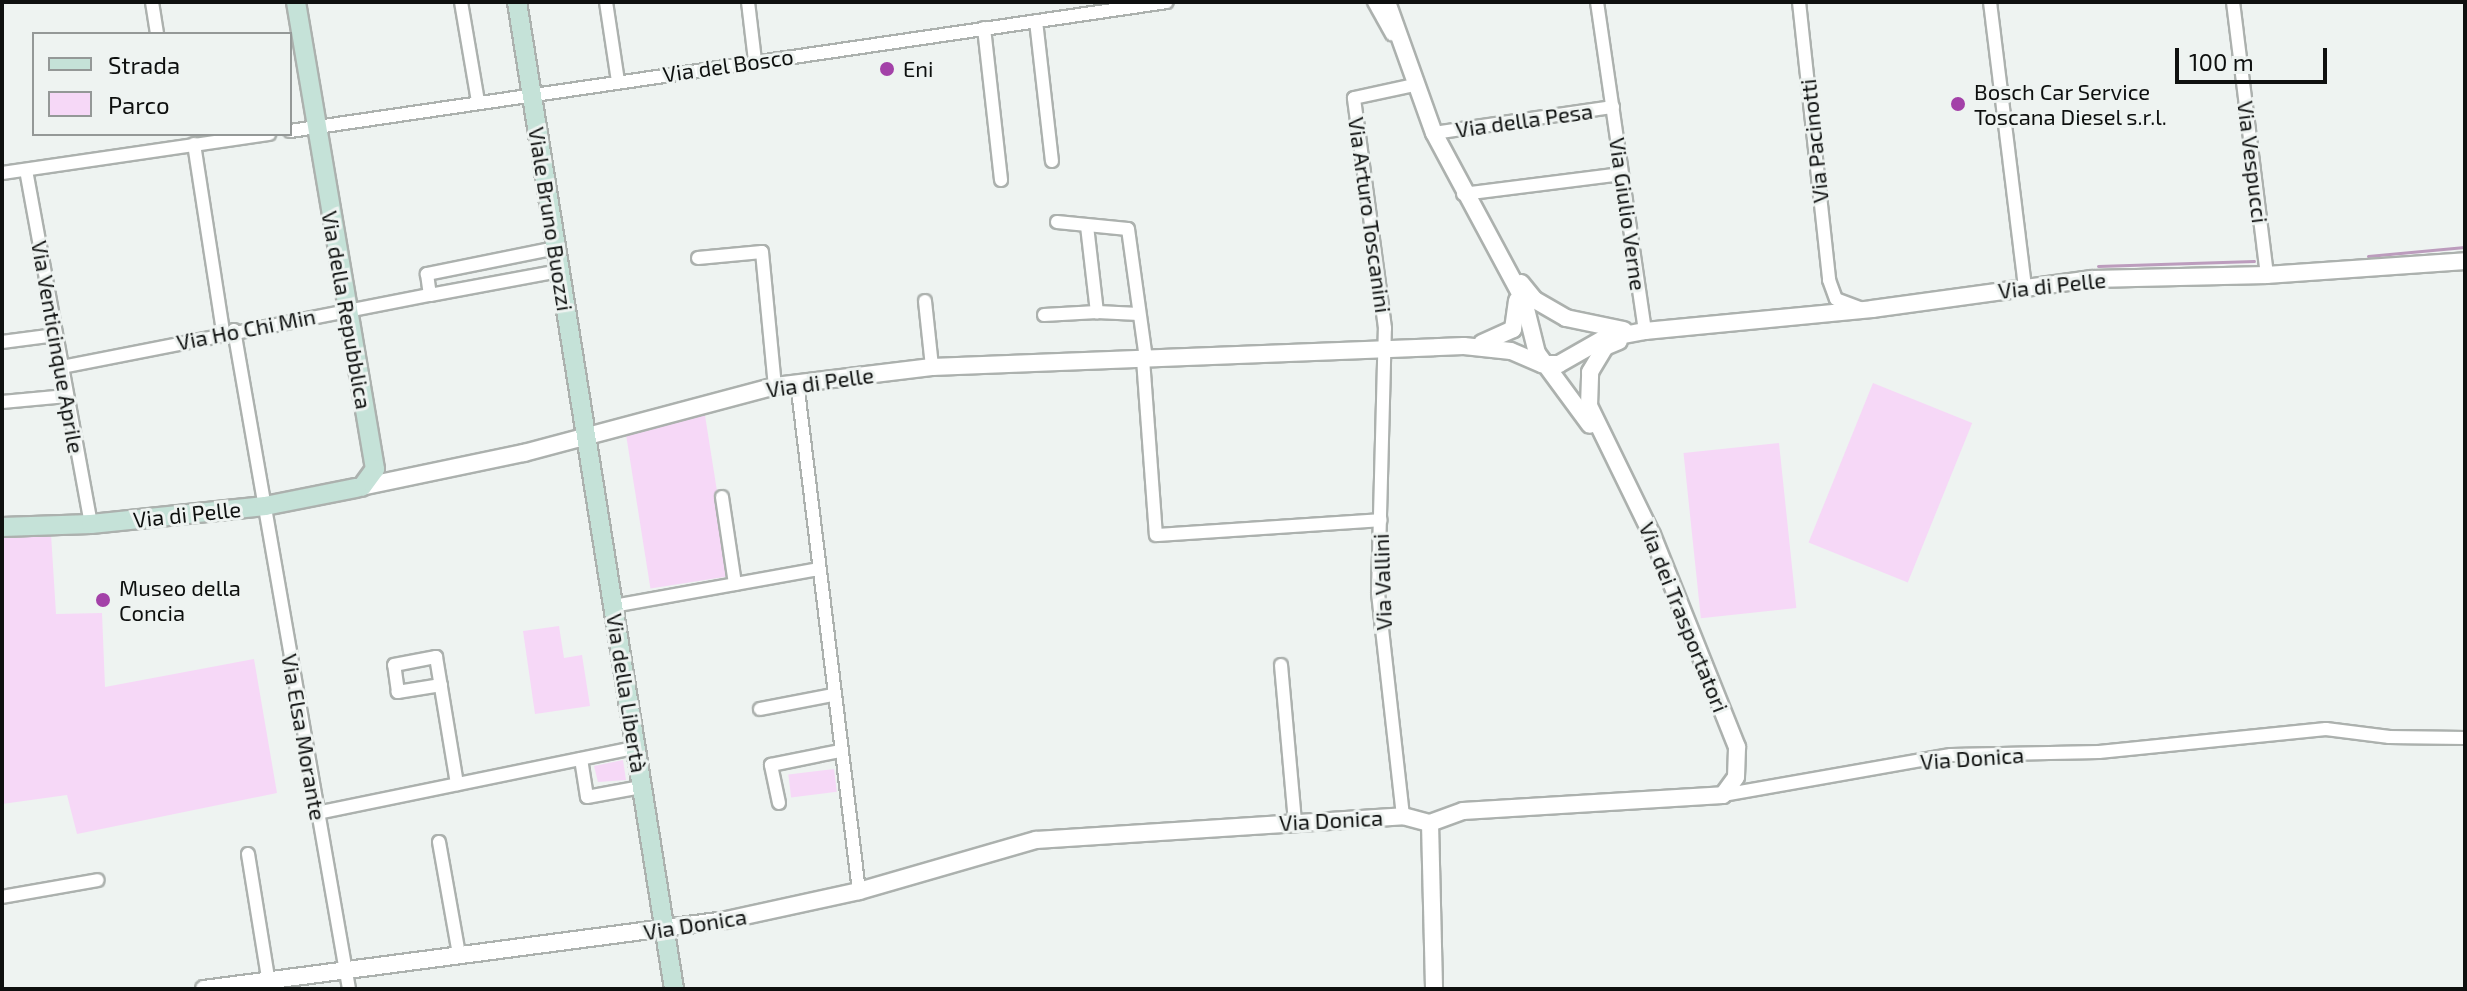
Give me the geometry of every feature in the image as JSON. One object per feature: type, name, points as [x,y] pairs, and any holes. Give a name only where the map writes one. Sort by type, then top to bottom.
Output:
[{"type":"main road","name":"Via della Repubblica","points":[[296,2],[375,469],[359,488]]},
{"type":"main road","name":"Viale Bruno Buozzi","points":[[517,2],[552,272],[578,438]]},
{"type":"main road","name":"Via della Libertà","points":[[578,438],[589,456],[674,989]]},
{"type":"main road","name":"Via di Pelle","points":[[2,527],[91,524],[265,506],[359,488]]},
{"type":"street","points":[[152,2],[157,32]]},
{"type":"street","points":[[461,2],[478,101]]},
{"type":"street","points":[[606,2],[618,81]]},
{"type":"street","points":[[748,2],[755,61]]},
{"type":"street","name":"Via del Bosco","points":[[292,131],[1036,21],[1081,8],[1167,2]]},
{"type":"street","name":"Via della Pesa","points":[[1374,2],[1399,47]]},
{"type":"street","name":"Via della Pesa","points":[[1387,2],[1399,47],[1434,133],[1463,194],[1524,301],[1542,364]]},
{"type":"street","name":"Via Giulio Verne","points":[[1597,2],[1643,331]]},
{"type":"street","name":"Via Pacinotti","points":[[1799,2],[1829,280]]},
{"type":"street","points":[[1990,2],[2025,287]]},
{"type":"street","name":"Via Vespucci","points":[[2233,2],[2267,275]]},
{"type":"street","points":[[1036,21],[1052,161]]},
{"type":"street","points":[[984,28],[1001,180]]},
{"type":"street","name":"Via Arturo Toscanini","points":[[1386,347],[1354,98],[1414,85]]},
{"type":"street","name":"Via della Pesa","points":[[1434,133],[1613,107]]},
{"type":"street","points":[[2,173],[173,141],[194,144],[254,136]]},
{"type":"street","name":"Via Elsa Morante","points":[[194,144],[265,506],[349,989]]},
{"type":"street","name":"Via Venticinque Aprile","points":[[26,170],[91,524]]},
{"type":"street","points":[[1463,194],[1622,174]]},
{"type":"street","points":[[1057,222],[1128,229],[1144,359],[1156,535],[1380,520]]},
{"type":"street","points":[[1087,226],[1097,312]]},
{"type":"street","points":[[430,295],[427,274],[549,249]]},
{"type":"street","points":[[698,258],[762,252],[775,386]]},
{"type":"street","name":"Via di Pelle","points":[[359,488],[578,438],[775,386],[932,367],[1464,346],[1511,351],[1542,364],[1559,364],[1603,339],[1643,331],[1872,309],[2092,279],[2267,275],[2465,261]]},
{"type":"street","name":"Via della Pesa","points":[[1464,346],[1496,340],[1516,323],[1516,296],[1504,265]]},
{"type":"street","name":"Via di Pelle","points":[[1504,265],[1548,309],[1603,327],[1643,331]]},
{"type":"street","name":"Via Ho Chi Min","points":[[62,367],[229,331],[552,272]]},
{"type":"street","points":[[1829,280],[1841,303],[1872,309]]},
{"type":"street","points":[[1789,316],[1820,306],[1829,280]]},
{"type":"street","points":[[925,301],[932,367]]},
{"type":"street","points":[[1044,315],[1097,312],[1139,314]]},
{"type":"street","name":"Via dei Trasportatori","points":[[1643,331],[1605,347],[1590,372],[1589,406],[1652,535],[1737,747],[1736,777],[1723,795]]},
{"type":"street","points":[[2,342],[56,335]]},
{"type":"street","name":"Via Vallini","points":[[1386,347],[1378,592],[1403,816]]},
{"type":"street","name":"Via dei Trasportatori","points":[[1542,364],[1604,442]]},
{"type":"street","points":[[797,382],[859,891]]},
{"type":"street","points":[[2,402],[67,396]]},
{"type":"street","points":[[722,497],[735,584]]},
{"type":"street","points":[[613,606],[818,569]]},
{"type":"street","points":[[1281,665],[1295,822]]},
{"type":"street","points":[[441,685],[457,784]]},
{"type":"street","points":[[760,709],[833,695]]},
{"type":"street","name":"Via Donica","points":[[204,989],[269,984],[346,969],[665,931],[859,891],[1036,840],[1403,816],[1430,823],[1463,811],[1723,795],[1951,755],[2099,752],[2326,729],[2465,738]]},
{"type":"street","points":[[317,813],[635,748]]},
{"type":"street","points":[[779,803],[771,765],[840,751]]},
{"type":"street","points":[[581,759],[587,797],[641,787]]},
{"type":"street","points":[[1430,823],[1434,989]]},
{"type":"street","points":[[439,842],[459,954]]},
{"type":"street","points":[[248,854],[269,984]]},
{"type":"street","points":[[2,897],[98,880]]},
{"type":"green space","points":[[1873,383],[1972,423],[1908,583],[1809,542]]},
{"type":"green space","points":[[704,409],[730,576],[650,589],[624,422]]},
{"type":"green space","points":[[1779,443],[1796,608],[1701,618],[1684,453]]},
{"type":"green space","points":[[51,534],[56,614],[102,613],[105,687],[254,659],[277,793],[77,834],[67,795],[2,804],[2,536]]},
{"type":"green space","points":[[559,626],[564,658],[582,655],[590,706],[535,714],[523,631]]},
{"type":"green space","points":[[623,760],[626,780],[598,782],[594,766]]},
{"type":"green space","points":[[834,769],[837,792],[791,797],[788,775]]},
{"type":"waterway","points":[[2368,256],[2465,247]]},
{"type":"waterway","points":[[2098,266],[2254,261]]},
{"type":"place","name":"Eni","points":[[887,69]]},
{"type":"place","name":"Bosch Car Service Toscana Diesel s.r.l.","points":[[1958,104]]},
{"type":"place","name":"Museo della Concia","points":[[103,600]]}]
